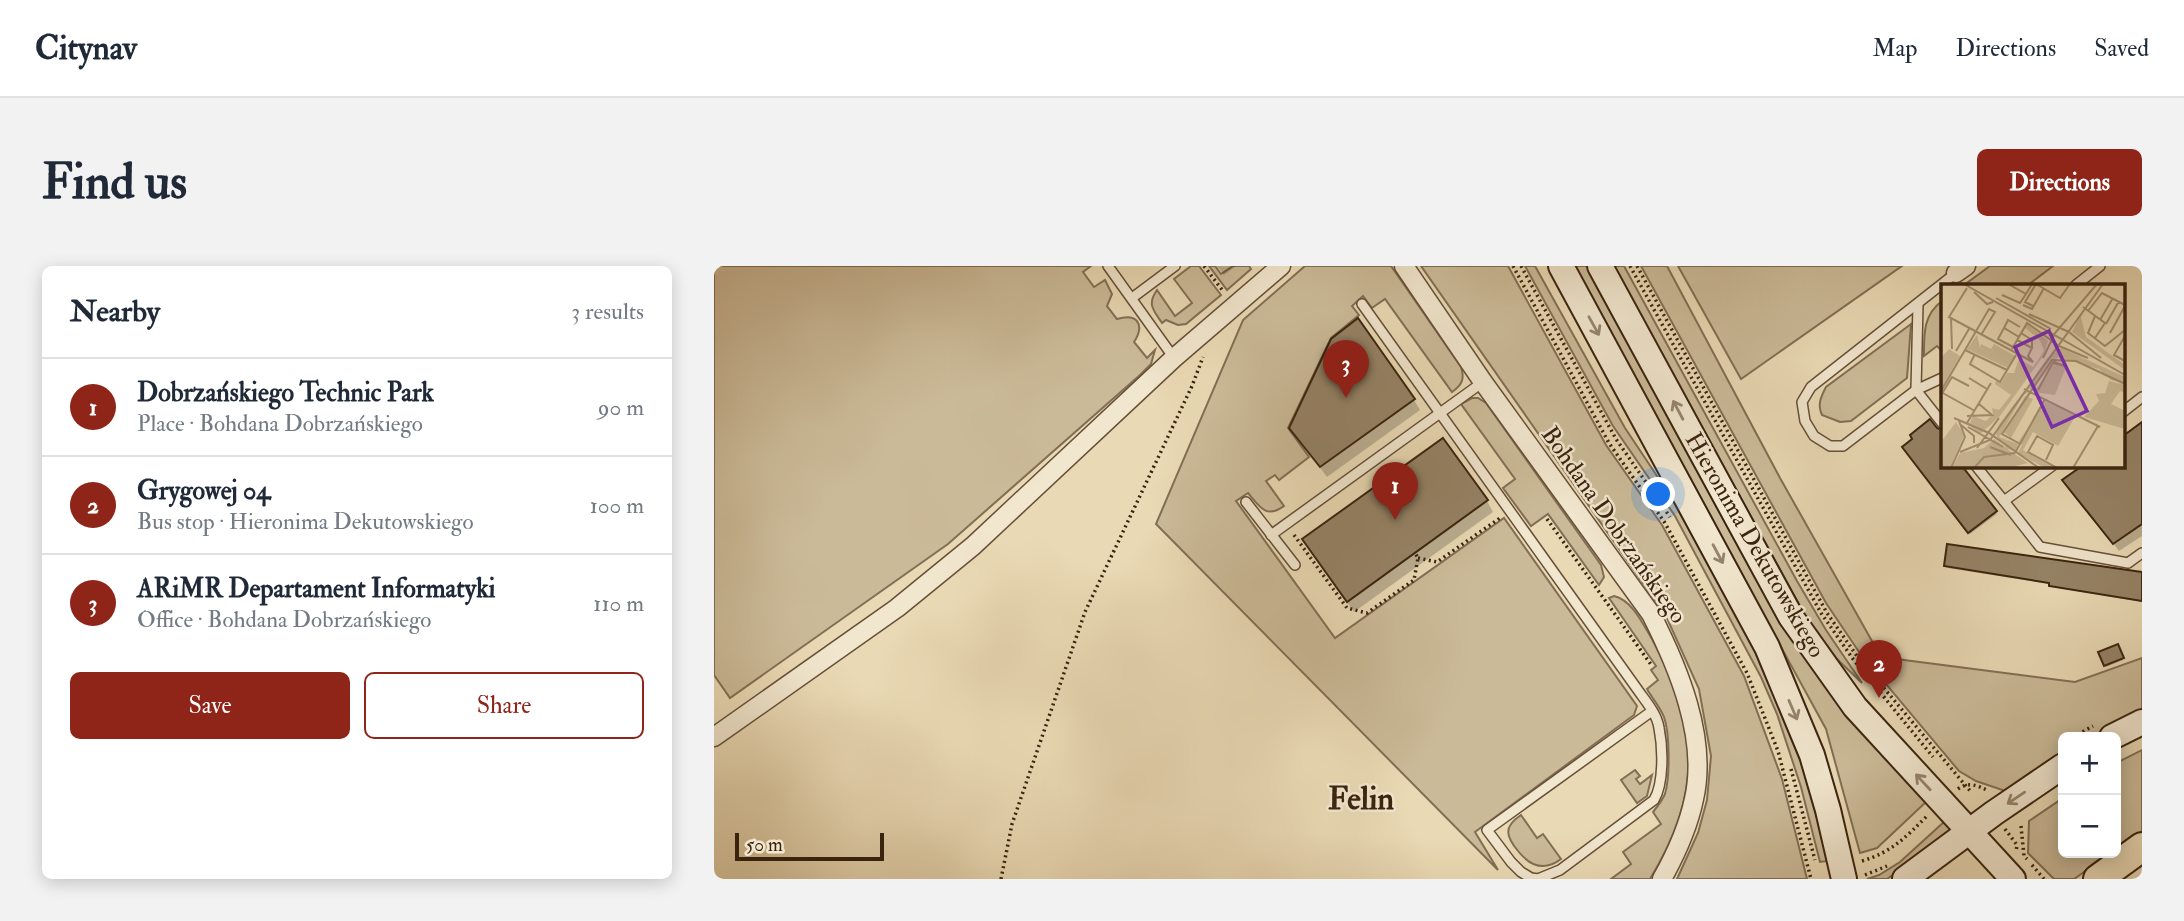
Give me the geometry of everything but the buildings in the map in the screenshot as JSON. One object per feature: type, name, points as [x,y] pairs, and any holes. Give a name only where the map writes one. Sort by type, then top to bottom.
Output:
[{"type":"main road","points":[[2098,879],[2142,847]]},
{"type":"street","points":[[714,737],[897,608],[973,546],[1174,358],[1281,266]]},
{"type":"street","name":"Bohdana Dobrzańskiego","points":[[1404,266],[1483,382],[1651,614],[1671,653],[1693,722],[1697,764],[1692,808],[1682,840],[1662,879]]},
{"type":"street","name":"Hieronima Dekutowskiego","points":[[1561,266],[1768,647],[1812,755],[1844,879]]},
{"type":"street","name":"Hieronima Dekutowskiego","points":[[1600,266],[1791,617],[1856,707],[2013,879]]},
{"type":"street","points":[[2121,732],[2142,722]]},
{"type":"street","points":[[1905,879],[2058,770]]},
{"type":"lane","points":[[1108,266],[1174,358]]},
{"type":"lane","points":[[1132,298],[1175,266]]},
{"type":"lane","points":[[2077,284],[2100,266]]},
{"type":"lane","points":[[1943,284],[1961,270]]},
{"type":"lane","points":[[1941,286],[1811,387],[1802,402],[1805,421],[1814,436],[1830,446],[1843,446],[1916,390],[1941,378]]},
{"type":"lane","points":[[1362,304],[1653,711],[1659,727],[1660,787],[1654,800],[1560,870],[1538,878],[1531,878],[1521,872],[1488,830],[1653,711]]},
{"type":"lane","points":[[1918,304],[1916,390],[1941,422]]},
{"type":"lane","points":[[1271,535],[1483,382]]},
{"type":"lane","points":[[2124,411],[2142,397]]},
{"type":"lane","points":[[1977,467],[2040,547],[2128,563],[2142,553]]},
{"type":"lane","points":[[2004,501],[2051,467]]},
{"type":"lane","points":[[1246,502],[1295,565]]},
{"type":"path","points":[[1513,266],[1609,443],[1665,523],[1747,673],[1778,751],[1811,879]]},
{"type":"path","points":[[1521,266],[1616,439],[1671,518]]},
{"type":"path","points":[[1630,266],[1821,613],[1853,659],[1941,766]]},
{"type":"path","points":[[1637,266],[1827,613],[1857,656],[1971,792]]},
{"type":"path","points":[[1001,879],[1012,824],[1085,612],[1192,386],[1203,359],[1202,352]]},
{"type":"path","points":[[1418,558],[1437,562],[1510,510]]},
{"type":"path","points":[[1547,519],[1652,666]]},
{"type":"path","points":[[1286,524],[1347,608],[1367,613],[1414,580],[1418,558],[1415,553]]},
{"type":"path","points":[[1789,763],[1816,863]]},
{"type":"path","points":[[1950,776],[1959,787]]},
{"type":"path","points":[[1951,795],[1959,787],[1974,784],[1992,793]]},
{"type":"path","points":[[1862,861],[1891,850],[1934,810]]},
{"type":"path","points":[[2021,826],[2024,856],[2044,879]]},
{"type":"shaded area","points":[[714,266],[1091,266],[1083,272],[1094,287],[1105,280],[1112,294],[1107,306],[1117,319],[1130,318],[1138,322],[1139,330],[1134,342],[1147,358],[1155,350],[1151,364],[1140,375],[948,544],[730,698],[714,675]]},
{"type":"shaded area","points":[[1191,266],[1199,266],[1221,295],[1186,324],[1178,325],[1166,320],[1162,323],[1152,307],[1154,295],[1157,290],[1175,316],[1192,303],[1174,279]]},
{"type":"shaded area","points":[[1209,266],[1215,266],[1221,274],[1233,266],[1249,266],[1251,269],[1227,290]]},
{"type":"shaded area","points":[[1305,266],[1391,266],[1461,367],[1463,375],[1460,384],[1452,392],[1385,299],[1372,308],[1363,296],[1352,306],[1359,315],[1331,338],[1288,428],[1309,457],[1279,480],[1275,475],[1266,481],[1284,506],[1278,510],[1264,510],[1248,493],[1236,501],[1335,638],[1504,518],[1637,706],[1634,715],[1475,832],[1498,870],[1156,524],[1243,320]]},
{"type":"shaded area","points":[[1421,266],[1508,266],[1606,445],[1662,525],[1744,676],[1782,779],[1807,879],[1677,879],[1698,833],[1707,800],[1711,756],[1699,689],[1666,616]]},
{"type":"shaded area","points":[[1525,266],[1535,266],[1625,428],[1671,497],[1760,655],[1794,736],[1828,861],[1820,862],[1801,787],[1777,714],[1761,677],[1675,516],[1613,426]]},
{"type":"shaded area","points":[[1572,266],[1588,266],[1774,604],[1926,802],[1877,848],[1860,853],[1826,729]]},
{"type":"shaded area","points":[[1613,266],[1624,266],[1797,581],[1862,683],[1837,659],[1806,617]]},
{"type":"shaded area","points":[[1641,266],[1667,266],[1780,478],[1881,657],[2075,682],[2142,658],[2142,711],[2101,732],[2058,732],[2058,757],[2008,792],[1976,781],[1959,771],[1859,652],[1826,603]]},
{"type":"shaded area","points":[[1678,266],[1902,266],[1741,379]]},
{"type":"shaded area","points":[[1990,266],[2053,266],[2029,284],[1965,284]]},
{"type":"shaded area","points":[[1941,302],[1941,350],[1937,346],[1924,356],[1928,319]]},
{"type":"shaded area","points":[[1911,324],[1907,378],[1851,421],[1840,422],[1822,415],[1821,397],[1826,387]]},
{"type":"shaded area","points":[[1472,398],[1486,403],[1601,565],[1604,577],[1599,585],[1548,514],[1531,526],[1503,488],[1515,479],[1461,404]]},
{"type":"shaded area","points":[[1614,596],[1632,607],[1652,639],[1668,671],[1686,731],[1686,788],[1679,818],[1650,879],[1611,879],[1631,864],[1623,852],[1661,824],[1653,812],[1665,794],[1669,756],[1664,717],[1647,689],[1658,680],[1651,670],[1656,666],[1609,598]]},
{"type":"shaded area","points":[[2142,750],[2142,831],[2121,846],[2121,795],[2121,760]]},
{"type":"shaded area","points":[[1635,770],[1640,776],[1636,779],[1640,784],[1652,775],[1647,796],[1637,803],[1621,780]]},
{"type":"shaded area","points":[[2058,801],[2058,858],[2104,858],[2074,879],[2054,879],[2028,853],[2029,821]]},
{"type":"shaded area","points":[[1521,815],[1537,838],[1543,834],[1561,859],[1549,865],[1538,866],[1518,851],[1508,832],[1511,824]]},
{"type":"shaded area","points":[[1945,821],[1954,832],[1887,879],[1867,879],[1900,862]]},
{"type":"place","name":"ARiMR Departament Informatyki","points":[[1346,398]]},
{"type":"place","name":"Dobrzańskiego Technic Park","points":[[1395,520]]},
{"type":"place","name":"Grygowej 04","points":[[1879,698]]},
{"type":"district","name":"Felin","points":[[1361,799]]}]
